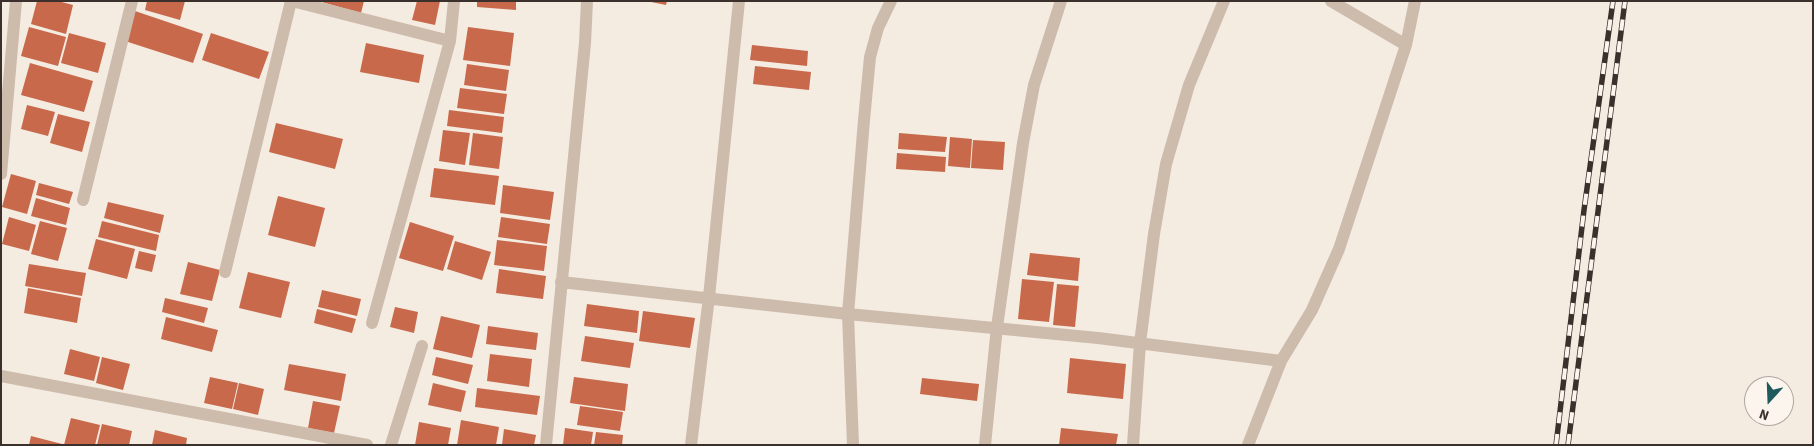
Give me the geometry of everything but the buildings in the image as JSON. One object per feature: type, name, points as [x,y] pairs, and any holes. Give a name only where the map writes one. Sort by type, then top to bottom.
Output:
[{"type":"street","points":[[1,174],[16,1]]},
{"type":"street","points":[[83,200],[132,1]]},
{"type":"street","points":[[225,272],[291,1],[450,41]]},
{"type":"street","points":[[372,323],[450,41],[454,1]]},
{"type":"street","points":[[546,445],[584,53],[587,1]]},
{"type":"street","points":[[691,445],[709,297],[739,1]]},
{"type":"street","points":[[853,445],[848,314],[870,57],[878,28],[891,1]]},
{"type":"street","points":[[985,445],[997,327],[1023,143],[1034,85],[1061,1]]},
{"type":"street","points":[[1133,445],[1140,343],[1154,234],[1166,164],[1189,85],[1224,1]]},
{"type":"street","points":[[1331,1],[1406,45]]},
{"type":"street","points":[[1248,445],[1281,361],[1312,310],[1339,249],[1406,45],[1415,1]]},
{"type":"street","points":[[561,282],[848,314],[997,327],[1281,361]]},
{"type":"street","points":[[391,445],[422,346]]},
{"type":"street","points":[[1,376],[367,445]]},
{"type":"railway","points":[[1556,445],[1584,210],[1613,1]]},
{"type":"railway","points":[[1568,445],[1625,1]]}]
